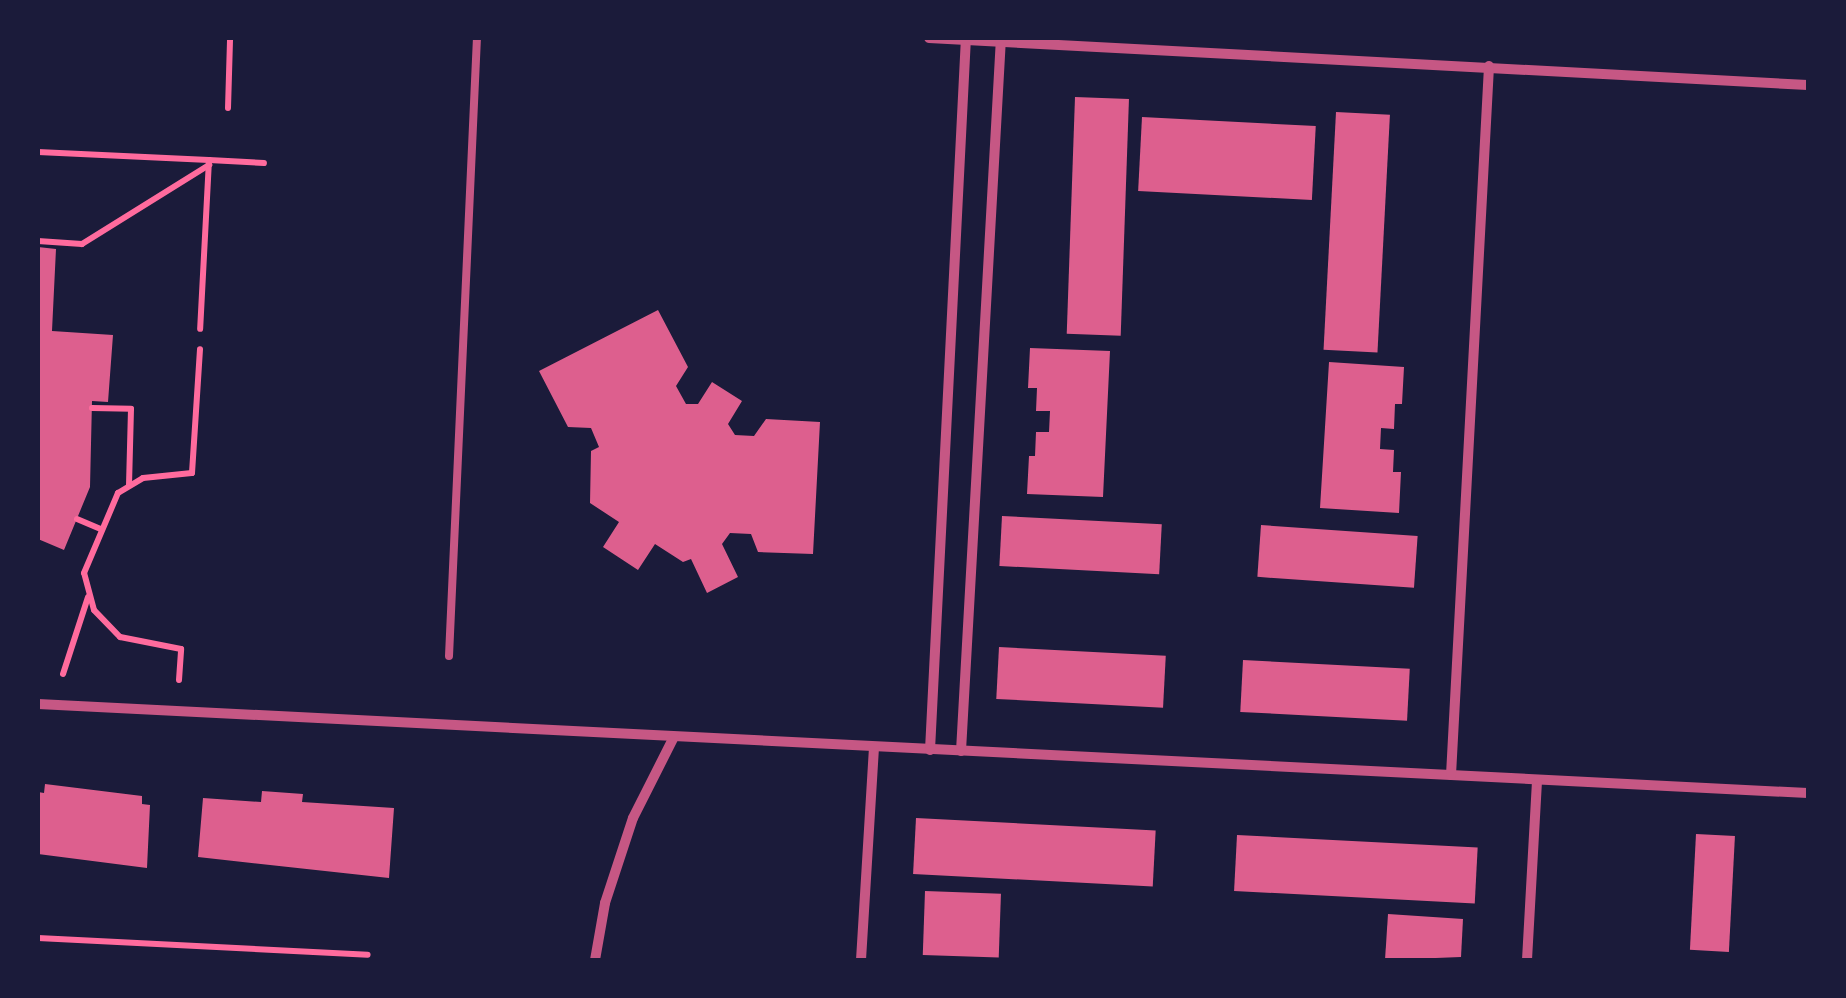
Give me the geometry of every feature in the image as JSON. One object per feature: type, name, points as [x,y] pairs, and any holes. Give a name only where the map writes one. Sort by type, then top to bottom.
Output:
[{"type":"street","points":[[928,38],[1808,85]]},
{"type":"street","points":[[930,750],[966,38]]},
{"type":"street","points":[[961,751],[1001,39]]},
{"type":"street","points":[[1451,776],[1489,66]]},
{"type":"street","points":[[38,704],[1808,793]]},
{"type":"street","points":[[595,960],[618,860],[674,737]]},
{"type":"street","points":[[861,960],[874,747]]},
{"type":"street","points":[[1527,960],[1537,780]]},
{"type":"lane","points":[[450,656],[477,38]]},
{"type":"path","points":[[228,108],[230,39]]},
{"type":"path","points":[[38,152],[264,163]]},
{"type":"path","points":[[38,241],[82,244],[209,163]]},
{"type":"path","points":[[200,329],[209,163]]},
{"type":"path","points":[[129,484],[162,473],[192,473],[200,349]]},
{"type":"path","points":[[63,674],[88,596],[84,573],[100,529],[129,484],[131,409],[92,408]]},
{"type":"path","points":[[77,519],[100,529]]},
{"type":"path","points":[[88,596],[120,637],[181,649],[179,680]]},
{"type":"path","points":[[38,938],[368,956]]},
{"type":"path","points":[[189,960],[190,946]]},
{"type":"building","points":[[1075,97],[1129,99],[1121,336],[1067,334]]},
{"type":"building","points":[[1336,112],[1390,115],[1377,352],[1324,350]]},
{"type":"building","points":[[1142,117],[1316,126],[1312,200],[1138,191]]},
{"type":"building","points":[[38,247],[56,249],[52,331],[113,335],[108,402],[92,401],[90,487],[64,550],[38,539]]},
{"type":"building","points":[[658,310],[688,367],[676,386],[686,404],[698,404],[712,382],[742,401],[728,424],[735,435],[754,436],[766,419],[820,422],[813,554],[758,552],[751,534],[730,533],[722,544],[738,577],[707,593],[691,559],[683,562],[655,544],[638,570],[603,547],[619,522],[590,503],[591,451],[599,447],[591,428],[568,427],[539,371]]},
{"type":"building","points":[[1030,348],[1110,351],[1103,497],[1027,494],[1029,456],[1035,456],[1036,432],[1049,432],[1050,411],[1036,411],[1037,388],[1028,388]]},
{"type":"building","points":[[1329,362],[1404,367],[1402,404],[1395,404],[1394,429],[1381,428],[1380,449],[1394,450],[1393,472],[1401,472],[1399,513],[1320,508]]},
{"type":"building","points":[[1002,516],[1162,524],[1159,574],[999,566]]},
{"type":"building","points":[[1261,525],[1418,536],[1414,588],[1257,577]]},
{"type":"building","points":[[999,647],[1166,656],[1163,708],[996,699]]},
{"type":"building","points":[[1243,660],[1410,669],[1407,721],[1240,712]]},
{"type":"building","points":[[45,784],[142,796],[142,804],[150,805],[147,868],[38,854],[38,792],[44,793]]},
{"type":"building","points":[[262,791],[303,794],[302,802],[394,808],[389,878],[198,857],[203,798],[261,802]]},
{"type":"building","points":[[916,818],[1156,831],[1153,886],[913,874]]},
{"type":"building","points":[[1696,834],[1735,836],[1729,952],[1690,950]]},
{"type":"building","points":[[1237,835],[1478,848],[1475,904],[1234,891]]},
{"type":"building","points":[[925,891],[1001,894],[999,958],[923,955]]},
{"type":"building","points":[[1388,914],[1463,919],[1461,957],[1385,960]]}]
